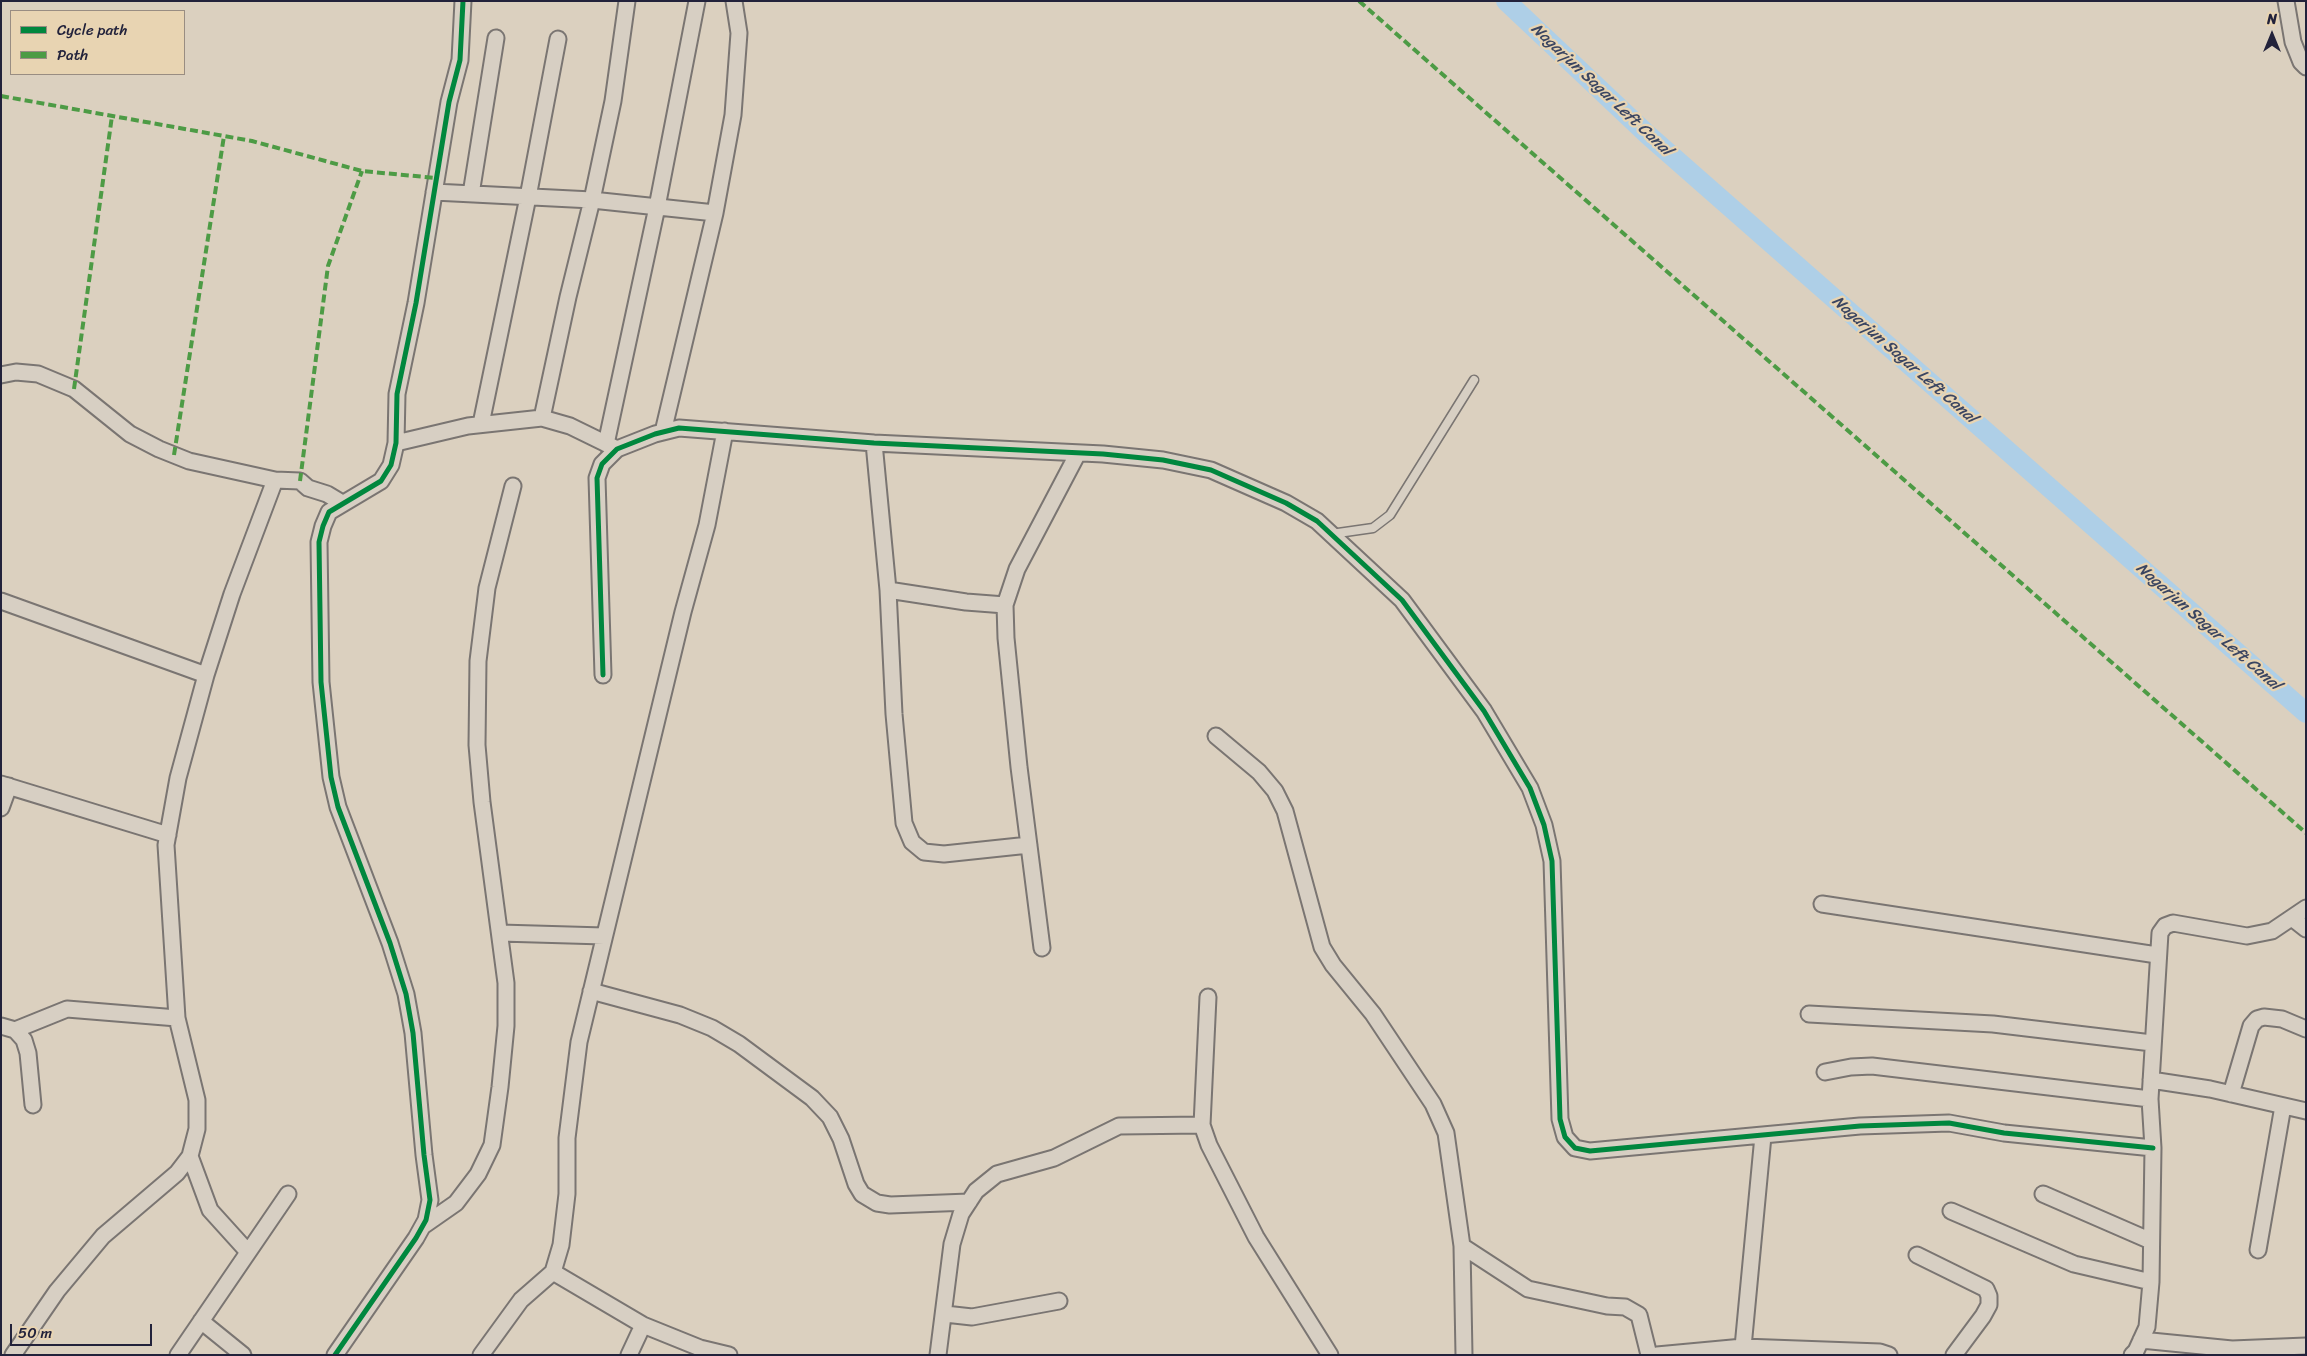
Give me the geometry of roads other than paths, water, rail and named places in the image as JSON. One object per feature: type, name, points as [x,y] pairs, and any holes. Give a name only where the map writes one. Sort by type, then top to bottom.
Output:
[{"type":"street","points":[[335,1355],[423,1226],[430,1200],[413,1033],[406,994],[390,943],[338,807],[331,777],[321,682],[319,542],[322,526],[329,512],[381,481],[390,465],[396,444],[397,394],[416,303],[449,102],[460,60],[463,1]]},
{"type":"street","points":[[542,418],[568,297],[592,200],[612,101],[627,1]]},
{"type":"street","points":[[603,674],[596,478],[612,447],[697,1]]},
{"type":"street","points":[[663,432],[715,213],[733,115],[739,33],[734,1]]},
{"type":"street","points":[[2286,1],[2293,42],[2301,62],[2306,67]]},
{"type":"street","points":[[470,194],[496,38]]},
{"type":"street","points":[[481,424],[528,197],[558,39]]},
{"type":"street","points":[[434,192],[592,200],[715,213]]},
{"type":"street","points":[[1,375],[16,372],[38,374],[74,389],[130,434],[159,449],[189,461],[275,480],[300,481],[308,488],[327,494],[342,503]]},
{"type":"street","points":[[396,444],[481,424],[542,418],[570,426],[612,447],[679,428],[874,442],[1078,453],[1163,460],[1210,470],[1286,503],[1316,522],[1402,600],[1484,711],[1530,788],[1544,825],[1552,861],[1560,1119],[1565,1137],[1575,1148],[1590,1151],[1860,1126],[1949,1123],[2004,1133],[2153,1148]]},
{"type":"street","points":[[481,1355],[521,1300],[553,1272],[562,1245],[567,1194],[567,1138],[579,1042],[681,621],[707,525],[725,431]]},
{"type":"street","points":[[874,442],[888,590],[895,724],[904,823],[912,842],[924,852],[944,854],[1029,845]]},
{"type":"street","points":[[1042,948],[1006,638],[1006,605],[1017,569],[1078,453]]},
{"type":"street","points":[[12,1355],[57,1291],[103,1236],[177,1173],[190,1156],[197,1129],[197,1100],[177,1018],[166,845],[178,778],[206,675],[232,594],[275,480]]},
{"type":"street","points":[[423,1226],[456,1203],[478,1174],[492,1146],[506,1026],[506,983],[482,802],[478,755],[478,661],[487,588],[513,486]]},
{"type":"street","points":[[888,590],[966,602],[1006,605]]},
{"type":"street","points":[[1,601],[206,675]]},
{"type":"street","points":[[1216,736],[1259,772],[1275,790],[1285,811],[1322,947],[1333,965],[1373,1014],[1432,1104],[1446,1133],[1462,1246],[1464,1355]]},
{"type":"street","points":[[1,808],[5,785],[168,836]]},
{"type":"street","points":[[1822,904],[2157,955]]},
{"type":"street","points":[[2132,1355],[2147,1327],[2151,1282],[2153,1148],[2150,1099],[2157,955],[2160,933],[2165,926],[2173,923],[2247,936],[2272,931],[2306,908]]},
{"type":"street","points":[[2292,918],[2306,929]]},
{"type":"street","points":[[500,933],[604,936]]},
{"type":"street","points":[[591,991],[680,1015],[712,1028],[739,1044],[812,1098],[830,1118],[841,1139],[856,1184],[862,1194],[877,1203],[890,1205],[969,1202]]},
{"type":"street","points":[[1208,997],[1202,1125],[1209,1146],[1256,1237],[1330,1355]]},
{"type":"street","points":[[8,1028],[67,1009],[177,1018]]},
{"type":"street","points":[[1809,1014],[1993,1024],[2152,1043]]},
{"type":"street","points":[[2231,1094],[2251,1026],[2257,1019],[2264,1017],[2282,1019],[2306,1029]]},
{"type":"street","points":[[8,1028],[24,1040],[28,1053],[33,1105]]},
{"type":"street","points":[[1825,1072],[1851,1066],[1872,1066],[2150,1099]]},
{"type":"street","points":[[2151,1080],[2231,1094],[2306,1111]]},
{"type":"street","points":[[2258,1250],[2283,1106]]},
{"type":"street","points":[[938,1355],[945,1314],[952,1244],[961,1214],[976,1191],[997,1174],[1054,1158],[1119,1126],[1202,1125]]},
{"type":"street","points":[[1743,1347],[1763,1136]]},
{"type":"street","points":[[190,1156],[210,1210],[248,1252]]},
{"type":"street","points":[[178,1355],[288,1194]]},
{"type":"street","points":[[2043,1194],[2151,1241]]},
{"type":"street","points":[[1951,1211],[2074,1264],[2151,1282]]},
{"type":"street","points":[[1462,1246],[1528,1289],[1607,1306],[1625,1307],[1639,1315],[1649,1355]]},
{"type":"street","points":[[1917,1254],[1986,1289],[1989,1296],[1989,1304],[1983,1316],[1954,1355]]},
{"type":"street","points":[[553,1272],[643,1325],[700,1348],[729,1355]]},
{"type":"street","points":[[945,1314],[972,1317],[1059,1301]]},
{"type":"street","points":[[201,1321],[243,1355]]},
{"type":"street","points":[[629,1355],[643,1325]]},
{"type":"street","points":[[2141,1340],[2232,1349],[2306,1346]]},
{"type":"street","points":[[1656,1355],[1743,1347],[1880,1352],[1889,1355]]},
{"type":"lane","points":[[1330,535],[1373,528],[1390,515],[1474,380]]},
{"type":"waterway","name":"Nagarjun Sagar Left Canal","points":[[1506,1],[1648,135],[2306,713]]}]
